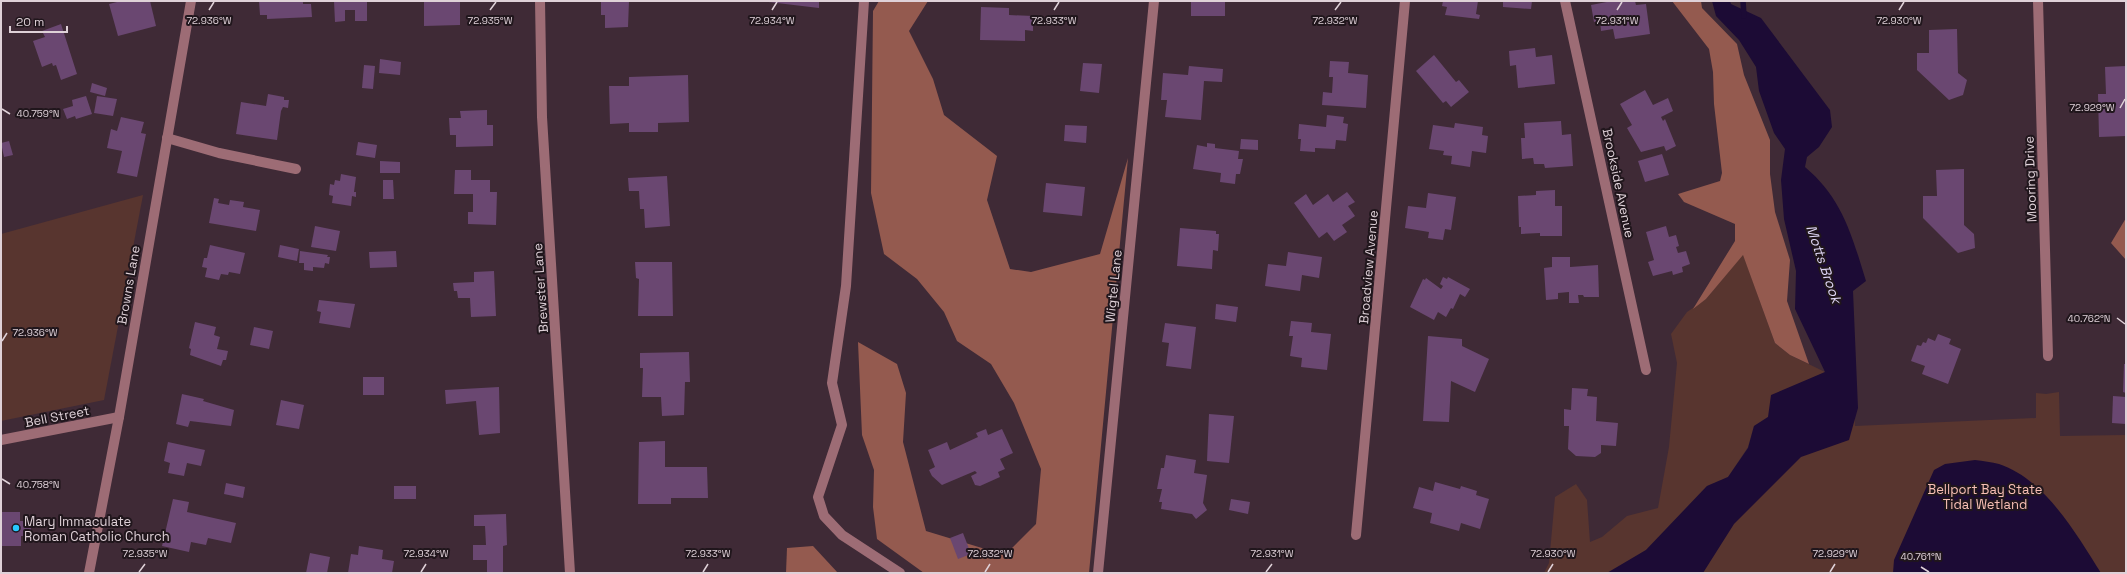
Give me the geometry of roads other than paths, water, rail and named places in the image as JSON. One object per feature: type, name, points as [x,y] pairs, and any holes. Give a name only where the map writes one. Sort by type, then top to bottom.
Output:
[{"type":"street","name":"Browns Lane","points":[[89,573],[119,417],[191,1]]},
{"type":"street","name":"Brewster Lane","points":[[540,1],[542,117],[570,573]]},
{"type":"street","points":[[864,1],[846,286],[832,383],[842,425],[818,497],[824,516],[842,535],[900,573]]},
{"type":"street","name":"Wigtel Lane","points":[[1098,573],[1154,1]]},
{"type":"street","name":"Broadview Avenue","points":[[1356,535],[1405,1]]},
{"type":"street","name":"Brookside Avenue","points":[[1565,1],[1646,370]]},
{"type":"street","name":"Mooring Drive","points":[[2038,1],[2048,356]]},
{"type":"street","points":[[167,138],[219,153],[296,169]]},
{"type":"street","name":"Bell Street","points":[[1,440],[119,417]]},
{"type":"water","points":[[1712,1],[1730,1],[1731,4],[1761,18],[1830,110],[1832,127],[1819,147],[1807,157],[1805,167],[1829,192],[1837,205],[1851,234],[1866,281],[1853,291],[1858,408],[1849,440],[1801,457],[1734,524],[1703,573],[1607,573],[1646,550],[1707,486],[1728,477],[1748,448],[1754,426],[1768,417],[1771,395],[1825,372],[1795,309],[1796,271],[1784,219],[1781,180],[1785,149],[1774,133],[1759,91],[1756,67],[1739,40],[1716,16]]},
{"type":"water","points":[[1975,460],[1999,464],[2016,471],[2031,482],[2058,510],[2101,573],[1893,573],[1894,560],[1934,470],[1945,464]]},
{"type":"waterway","name":"Motts Brook","points":[[1743,1],[1744,16]]},
{"type":"place","name":"Mary Immaculate Roman Catholic Church","points":[[16,528]]},
{"type":"park label","name":"Bellport Bay State Tidal Wetland","points":[[1985,496]]}]
